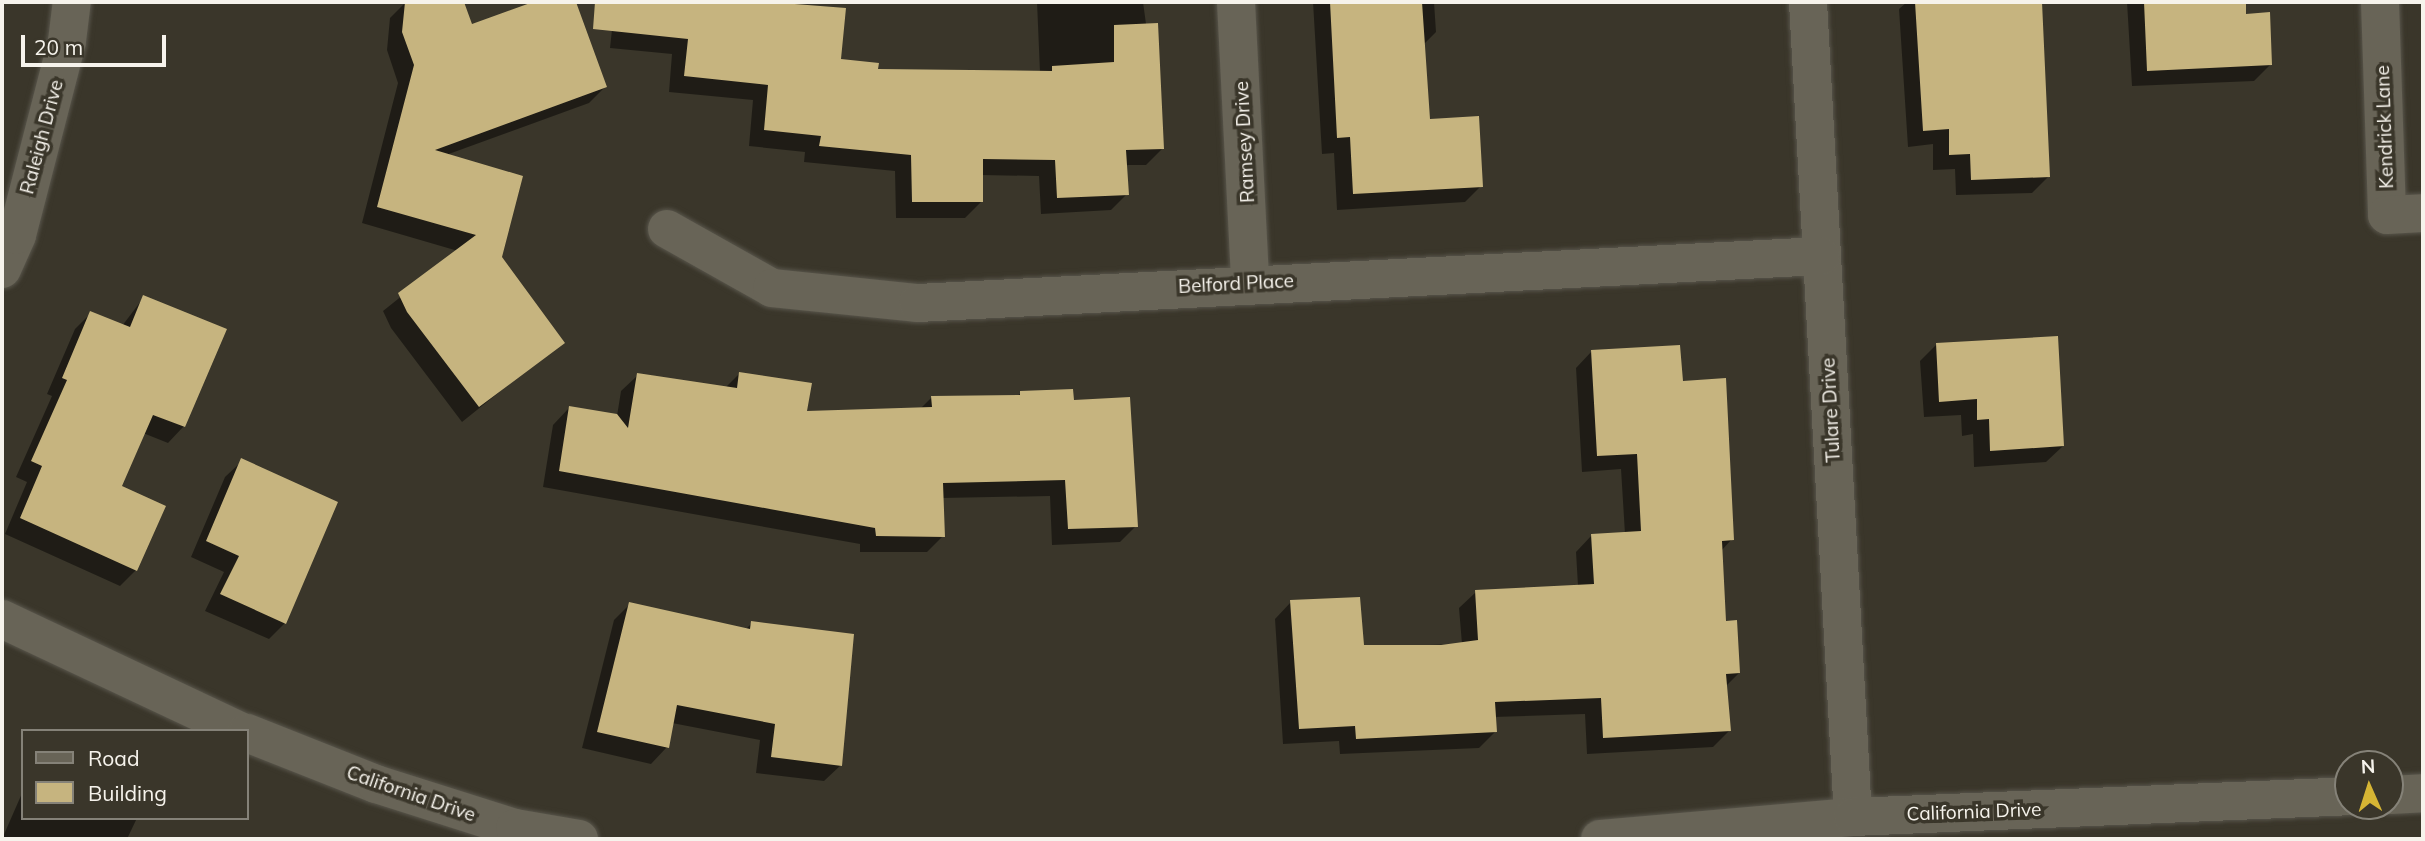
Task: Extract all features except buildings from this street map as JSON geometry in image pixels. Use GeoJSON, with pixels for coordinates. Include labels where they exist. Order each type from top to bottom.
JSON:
{"type":"FeatureCollection","features":[{"type":"Feature","properties":{"kind":"street","name":"Raleigh Drive"},"geometry":{"type":"LineString","coordinates":[[2,269],[24,209],[67,41],[72,2]]}},
{"type":"Feature","properties":{"kind":"street","name":"Ramsey Drive"},"geometry":{"type":"LineString","coordinates":[[1236,2],[1251,282]]}},
{"type":"Feature","properties":{"kind":"street","name":"Tulare Drive"},"geometry":{"type":"LineString","coordinates":[[1808,2],[1853,817]]}},
{"type":"Feature","properties":{"kind":"street","name":"Kendrick Lane"},"geometry":{"type":"LineString","coordinates":[[2380,2],[2387,215],[2423,213]]}},
{"type":"Feature","properties":{"kind":"street","name":"Belford Place"},"geometry":{"type":"LineString","coordinates":[[667,229],[772,288],[918,303],[1251,282],[1821,256]]}},
{"type":"Feature","properties":{"kind":"street"},"geometry":{"type":"LineString","coordinates":[[2,619],[236,729]]}},
{"type":"Feature","properties":{"kind":"street","name":"California Drive"},"geometry":{"type":"LineString","coordinates":[[248,733],[376,784],[515,828],[579,839]]}},
{"type":"Feature","properties":{"kind":"street"},"geometry":{"type":"LineString","coordinates":[[2404,794],[2423,793]]}},
{"type":"Feature","properties":{"kind":"street","name":"California Drive"},"geometry":{"type":"LineString","coordinates":[[1600,839],[1853,817],[2334,797]]}}]}
